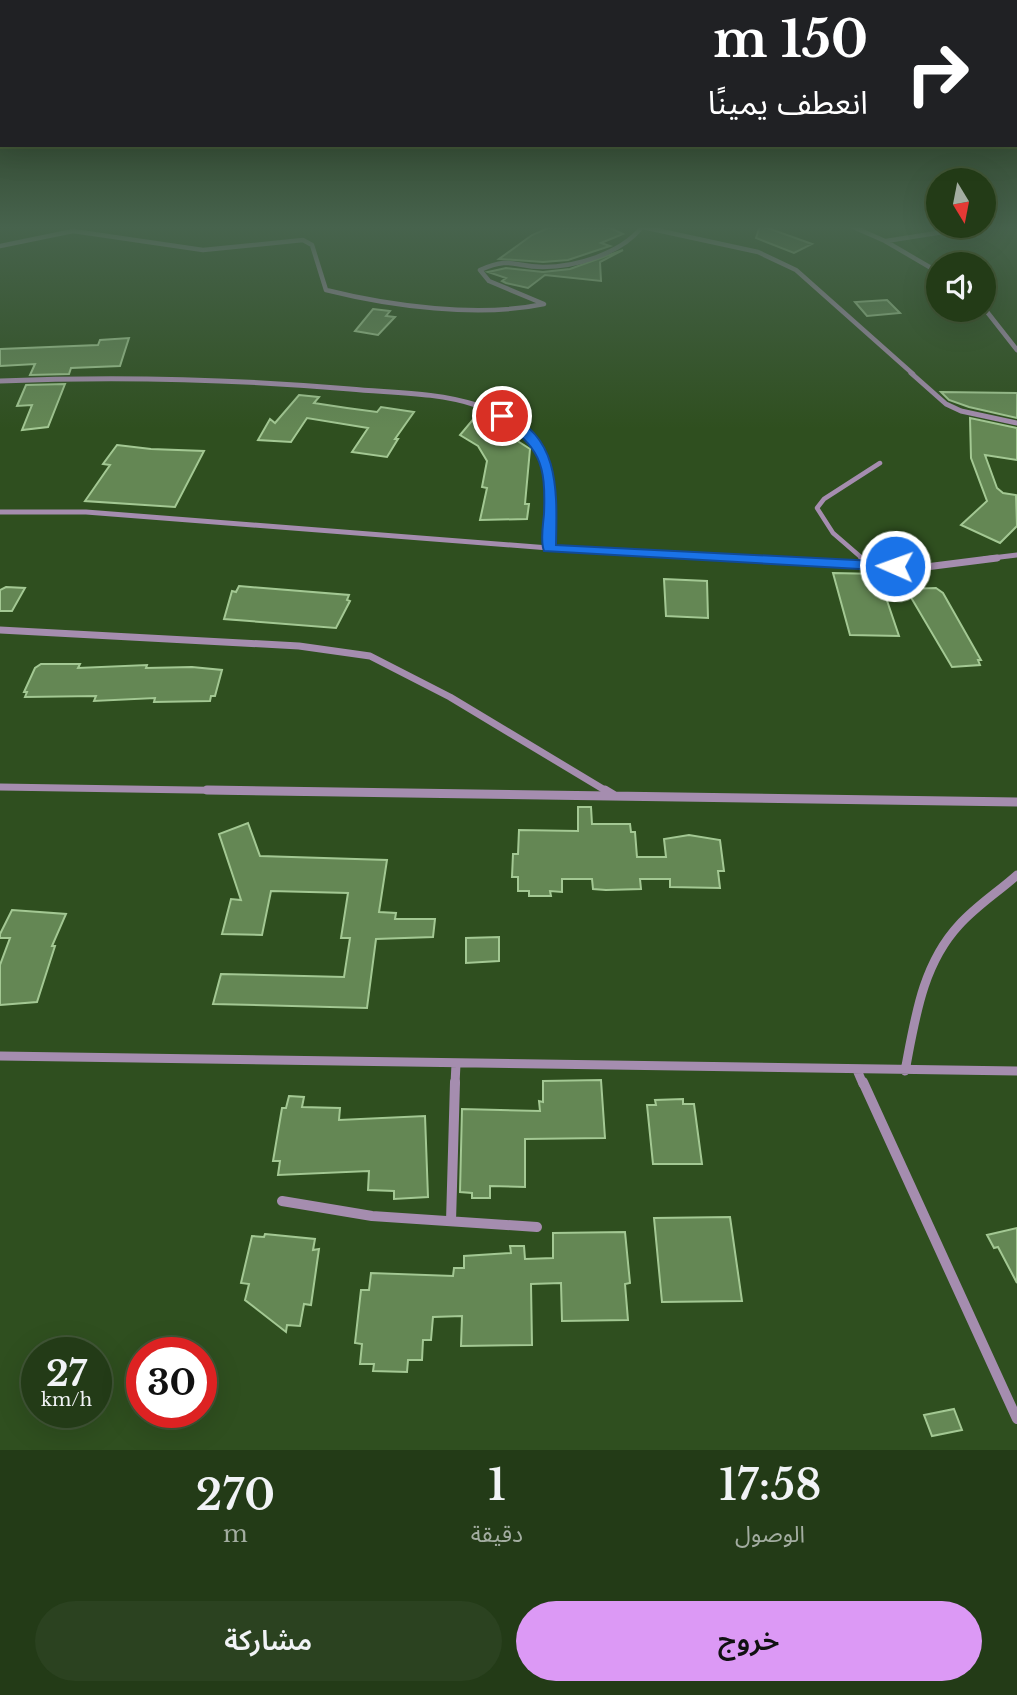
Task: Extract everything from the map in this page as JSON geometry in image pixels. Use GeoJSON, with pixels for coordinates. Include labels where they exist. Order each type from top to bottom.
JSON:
{"type":"FeatureCollection","features":[{"type":"Feature","properties":{"kind":"street"},"geometry":{"type":"LineString","coordinates":[[338,294],[457,306],[517,307],[544,303],[521,294]]}},
{"type":"Feature","properties":{"kind":"street"},"geometry":{"type":"LineString","coordinates":[[823,294],[946,404],[973,414],[1017,423]]}},
{"type":"Feature","properties":{"kind":"street"},"geometry":{"type":"LineString","coordinates":[[994,322],[1017,350]]}},
{"type":"Feature","properties":{"kind":"street"},"geometry":{"type":"LineString","coordinates":[[0,381],[110,376],[230,378],[384,393],[480,407],[519,425],[531,436],[545,457],[551,505],[549,548]]}},
{"type":"Feature","properties":{"kind":"street"},"geometry":{"type":"LineString","coordinates":[[0,512],[86,512],[549,548],[918,568],[1017,555]]}},
{"type":"Feature","properties":{"kind":"street"},"geometry":{"type":"LineString","coordinates":[[0,630],[299,646],[370,656],[450,697],[616,796]]}},
{"type":"Feature","properties":{"kind":"street"},"geometry":{"type":"LineString","coordinates":[[0,787],[1017,802]]}},
{"type":"Feature","properties":{"kind":"street"},"geometry":{"type":"LineString","coordinates":[[905,1071],[918,1002],[942,947],[960,925],[1017,876]]}},
{"type":"Feature","properties":{"kind":"street"},"geometry":{"type":"LineString","coordinates":[[0,1056],[1017,1071]]}},
{"type":"Feature","properties":{"kind":"street"},"geometry":{"type":"LineString","coordinates":[[451,1221],[456,1064]]}},
{"type":"Feature","properties":{"kind":"street"},"geometry":{"type":"LineString","coordinates":[[858,1070],[1017,1419]]}},
{"type":"Feature","properties":{"kind":"street"},"geometry":{"type":"LineString","coordinates":[[282,1201],[372,1216],[537,1227]]}},
{"type":"Feature","properties":{"kind":"lane"},"geometry":{"type":"LineString","coordinates":[[872,566],[836,538],[823,523],[817,508],[824,499],[880,463]]}},
{"type":"Feature","properties":{"kind":"building"},"geometry":{"type":"Polygon","coordinates":[[[887,300],[900,313],[867,316],[855,302],[887,300]]]}},
{"type":"Feature","properties":{"kind":"building"},"geometry":{"type":"Polygon","coordinates":[[[373,309],[390,311],[386,316],[395,317],[378,335],[355,331],[373,309]]]}},
{"type":"Feature","properties":{"kind":"building"},"geometry":{"type":"Polygon","coordinates":[[[129,338],[120,366],[71,368],[69,374],[30,375],[35,364],[0,366],[0,349],[98,345],[100,340],[129,338]]]}},
{"type":"Feature","properties":{"kind":"building"},"geometry":{"type":"Polygon","coordinates":[[[65,384],[48,427],[22,430],[32,405],[17,406],[26,385],[65,384]]]}},
{"type":"Feature","properties":{"kind":"building"},"geometry":{"type":"Polygon","coordinates":[[[941,392],[1017,393],[1017,418],[969,407],[949,400],[941,392]]]}},
{"type":"Feature","properties":{"kind":"building"},"geometry":{"type":"Polygon","coordinates":[[[299,395],[319,397],[314,403],[347,408],[377,412],[381,407],[414,412],[395,439],[398,439],[387,457],[352,452],[368,428],[307,418],[291,442],[258,440],[270,419],[275,423],[299,395]]]}},
{"type":"Feature","properties":{"kind":"building"},"geometry":{"type":"Polygon","coordinates":[[[475,417],[495,421],[509,431],[505,433],[530,449],[525,504],[529,504],[527,519],[480,520],[487,488],[482,487],[487,461],[478,446],[460,435],[475,417]]]}},
{"type":"Feature","properties":{"kind":"building"},"geometry":{"type":"Polygon","coordinates":[[[970,418],[1017,428],[1017,460],[985,455],[997,488],[1003,493],[1016,495],[1017,526],[1000,543],[961,525],[987,501],[971,458],[970,418]]]}},
{"type":"Feature","properties":{"kind":"building"},"geometry":{"type":"Polygon","coordinates":[[[117,445],[204,451],[175,507],[85,501],[110,465],[103,464],[117,445]]]}},
{"type":"Feature","properties":{"kind":"building"},"geometry":{"type":"Polygon","coordinates":[[[833,573],[878,574],[899,636],[850,635],[833,573]]]}},
{"type":"Feature","properties":{"kind":"building"},"geometry":{"type":"Polygon","coordinates":[[[664,579],[707,581],[708,618],[666,616],[664,579]]]}},
{"type":"Feature","properties":{"kind":"building"},"geometry":{"type":"Polygon","coordinates":[[[239,586],[349,595],[347,600],[350,601],[336,628],[224,619],[232,591],[236,592],[239,586]]]}},
{"type":"Feature","properties":{"kind":"building"},"geometry":{"type":"Polygon","coordinates":[[[6,587],[25,588],[12,611],[0,611],[0,590],[6,587]]]}},
{"type":"Feature","properties":{"kind":"building"},"geometry":{"type":"Polygon","coordinates":[[[936,588],[943,593],[981,660],[978,660],[980,665],[952,667],[906,589],[936,588]]]}},
{"type":"Feature","properties":{"kind":"building"},"geometry":{"type":"Polygon","coordinates":[[[41,664],[80,664],[78,668],[147,665],[146,668],[192,667],[222,670],[215,696],[211,696],[210,701],[154,702],[155,698],[94,701],[96,696],[25,697],[27,692],[24,692],[35,668],[41,664]]]}},
{"type":"Feature","properties":{"kind":"building"},"geometry":{"type":"Polygon","coordinates":[[[578,807],[591,807],[592,824],[630,824],[631,832],[635,832],[637,857],[666,857],[664,839],[689,835],[720,840],[724,871],[718,871],[720,888],[670,887],[670,879],[640,879],[641,889],[606,890],[593,889],[592,879],[562,879],[562,892],[550,891],[551,896],[529,896],[529,891],[518,891],[518,877],[512,877],[513,854],[518,854],[519,830],[578,831],[578,807]]]}},
{"type":"Feature","properties":{"kind":"building"},"geometry":{"type":"Polygon","coordinates":[[[248,823],[260,856],[387,860],[379,912],[396,913],[395,919],[435,919],[433,937],[376,939],[367,1008],[213,1004],[221,974],[344,977],[350,938],[341,938],[348,893],[271,891],[262,935],[222,934],[231,899],[241,900],[219,834],[248,823]]]}},
{"type":"Feature","properties":{"kind":"building"},"geometry":{"type":"Polygon","coordinates":[[[12,910],[66,914],[52,946],[55,946],[37,1002],[0,1005],[0,965],[10,938],[0,938],[0,934],[12,910]]]}},
{"type":"Feature","properties":{"kind":"building"},"geometry":{"type":"Polygon","coordinates":[[[499,937],[499,961],[466,963],[466,938],[499,937]]]}},
{"type":"Feature","properties":{"kind":"building"},"geometry":{"type":"Polygon","coordinates":[[[601,1080],[605,1138],[525,1139],[525,1187],[490,1186],[490,1198],[472,1198],[472,1193],[460,1192],[462,1109],[540,1111],[543,1081],[601,1080]]]}},
{"type":"Feature","properties":{"kind":"building"},"geometry":{"type":"Polygon","coordinates":[[[289,1096],[304,1097],[302,1107],[340,1108],[339,1120],[425,1116],[428,1197],[394,1199],[394,1191],[368,1190],[369,1171],[278,1175],[280,1161],[273,1161],[282,1108],[286,1108],[289,1096]]]}},
{"type":"Feature","properties":{"kind":"building"},"geometry":{"type":"Polygon","coordinates":[[[683,1099],[683,1104],[694,1104],[702,1164],[653,1164],[647,1105],[656,1105],[655,1100],[683,1099]]]}},
{"type":"Feature","properties":{"kind":"building"},"geometry":{"type":"Polygon","coordinates":[[[730,1217],[742,1301],[662,1302],[654,1218],[730,1217]]]}},
{"type":"Feature","properties":{"kind":"building"},"geometry":{"type":"Polygon","coordinates":[[[1017,1228],[1017,1283],[998,1247],[994,1248],[987,1235],[1017,1228]]]}},
{"type":"Feature","properties":{"kind":"building"},"geometry":{"type":"Polygon","coordinates":[[[625,1232],[630,1283],[625,1284],[628,1320],[562,1321],[561,1283],[531,1284],[532,1345],[461,1346],[462,1316],[433,1317],[431,1340],[423,1340],[422,1360],[408,1360],[407,1372],[373,1371],[374,1364],[360,1364],[362,1344],[355,1343],[361,1290],[369,1290],[371,1273],[453,1276],[454,1268],[464,1268],[464,1256],[511,1253],[510,1246],[524,1246],[525,1259],[553,1258],[553,1233],[625,1232]]]}},
{"type":"Feature","properties":{"kind":"building"},"geometry":{"type":"Polygon","coordinates":[[[265,1234],[315,1239],[313,1250],[319,1249],[311,1305],[304,1304],[300,1326],[287,1325],[286,1332],[245,1300],[249,1284],[241,1283],[252,1236],[264,1237],[265,1234]]]}},
{"type":"Feature","properties":{"kind":"building"},"geometry":{"type":"Polygon","coordinates":[[[954,1409],[962,1430],[932,1436],[924,1415],[954,1409]]]}},
{"type":"Feature","properties":{"kind":"route"},"geometry":{"type":"LineString","coordinates":[[502,416],[519,425],[531,436],[545,457],[551,505],[549,548],[895,566]]}}]}
